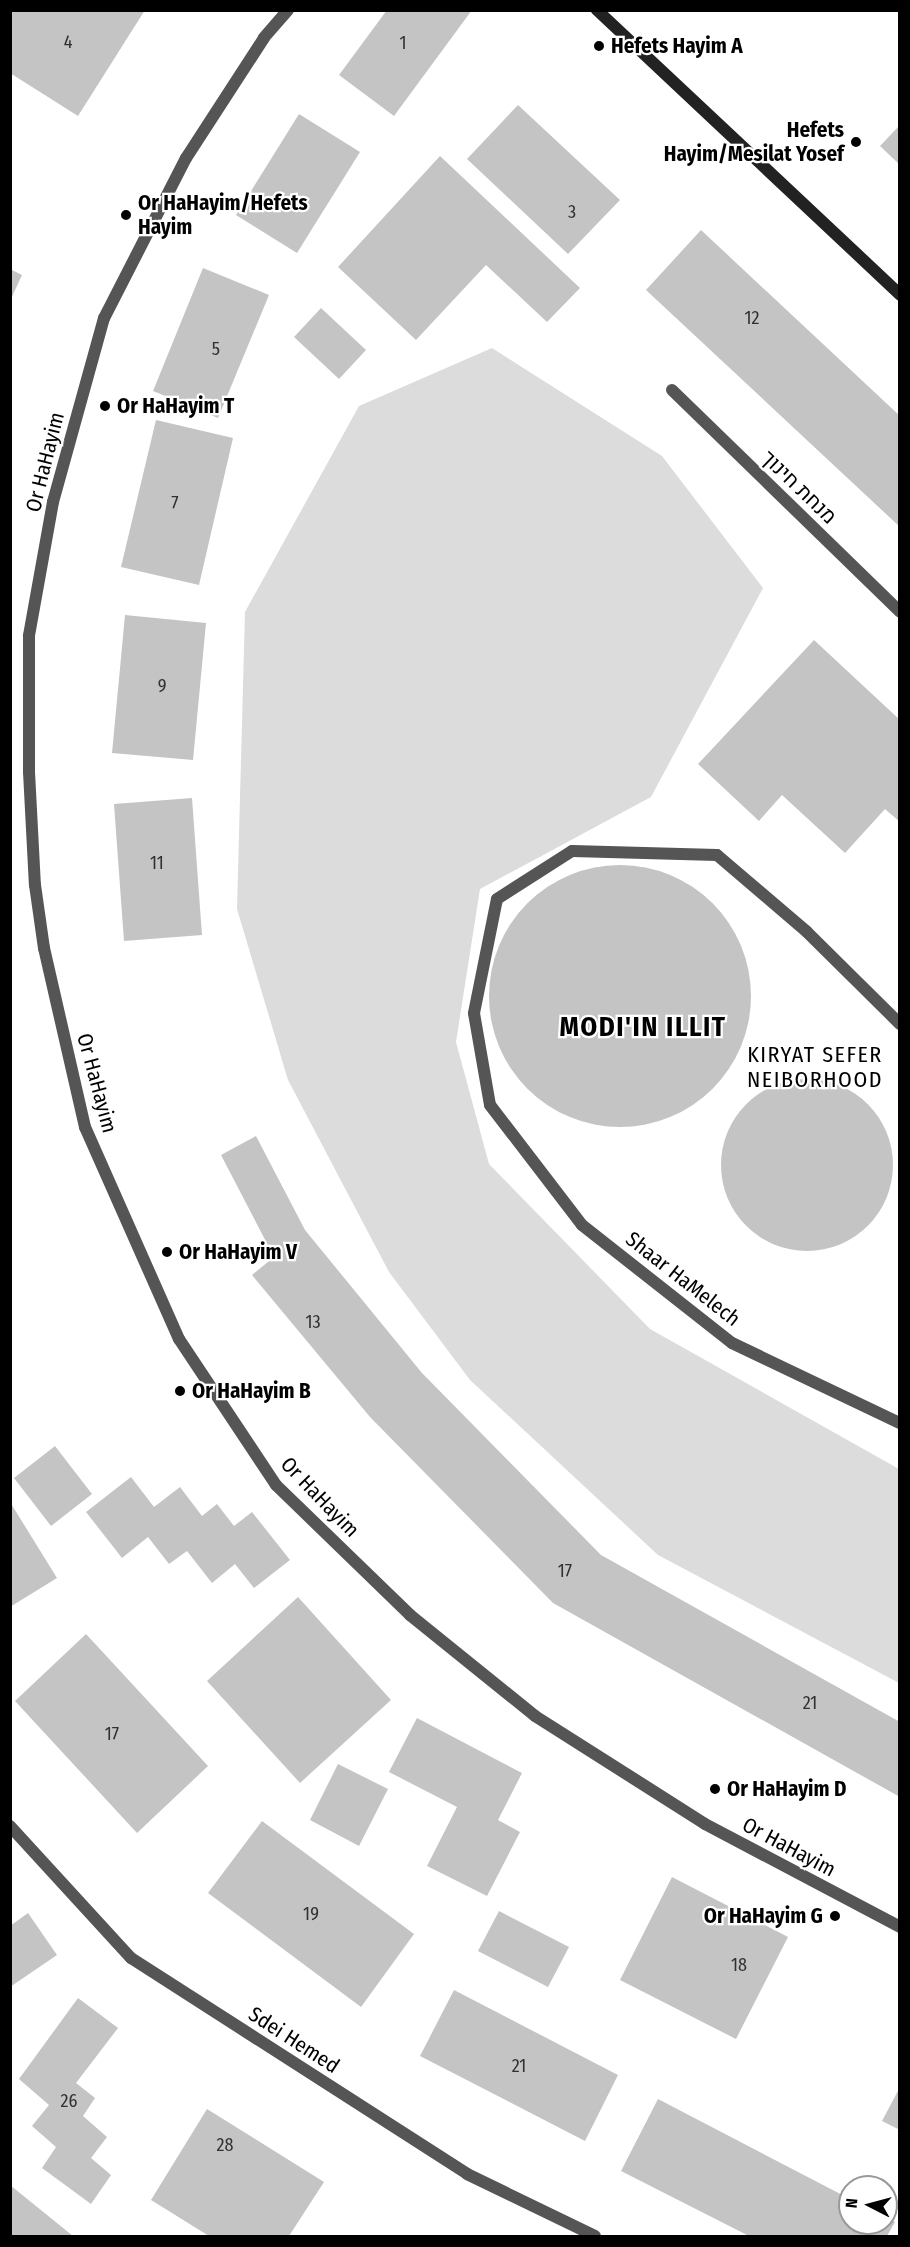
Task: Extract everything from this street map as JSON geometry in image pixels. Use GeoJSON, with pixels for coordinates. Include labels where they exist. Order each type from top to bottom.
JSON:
{"type":"FeatureCollection","features":[{"type":"Feature","properties":{"kind":"street","name":"Or HaHayim"},"geometry":{"type":"LineString","coordinates":[[288,10],[264,38],[186,158],[104,318],[51,514],[29,636],[35,885],[44,948],[85,1127],[179,1339],[276,1485],[410,1615],[535,1716],[705,1824],[900,1927]]}},
{"type":"Feature","properties":{"kind":"street"},"geometry":{"type":"LineString","coordinates":[[597,10],[900,295]]}},
{"type":"Feature","properties":{"kind":"street","name":"מנחת חינוך"},"geometry":{"type":"LineString","coordinates":[[672,390],[900,612]]}},
{"type":"Feature","properties":{"kind":"street","name":"Shaar HaMelech"},"geometry":{"type":"LineString","coordinates":[[900,1024],[807,932],[717,855],[572,851],[497,899],[474,1013],[490,1105],[582,1225],[722,1336],[900,1424]]}},
{"type":"Feature","properties":{"kind":"street","name":"Sdei Hemed"},"geometry":{"type":"LineString","coordinates":[[10,1826],[131,1958],[467,2174],[595,2236]]}},
{"type":"Feature","properties":{"kind":"shaded area"},"geometry":{"type":"Polygon","coordinates":[[[492,348],[662,456],[763,588],[651,797],[480,889],[456,1042],[489,1164],[650,1329],[899,1469],[899,1683],[658,1555],[470,1380],[389,1272],[288,1080],[237,909],[245,612],[359,406],[492,348]]]}},
{"type":"Feature","properties":{"kind":"building"},"geometry":{"type":"Polygon","coordinates":[[[10,10],[145,10],[78,116],[10,73],[10,10]]]}},
{"type":"Feature","properties":{"kind":"building"},"geometry":{"type":"Polygon","coordinates":[[[387,10],[472,10],[394,116],[339,75],[387,10]]]}},
{"type":"Feature","properties":{"kind":"building"},"geometry":{"type":"Polygon","coordinates":[[[518,105],[620,200],[568,254],[467,159],[518,105]]]}},
{"type":"Feature","properties":{"kind":"building"},"geometry":{"type":"Polygon","coordinates":[[[299,114],[360,152],[297,253],[236,215],[299,114]]]}},
{"type":"Feature","properties":{"kind":"building"},"geometry":{"type":"Polygon","coordinates":[[[900,125],[900,165],[880,146],[900,125]]]}},
{"type":"Feature","properties":{"kind":"building"},"geometry":{"type":"Polygon","coordinates":[[[440,156],[580,288],[547,322],[486,265],[416,340],[338,267],[440,156]]]}},
{"type":"Feature","properties":{"kind":"building"},"geometry":{"type":"Polygon","coordinates":[[[701,230],[900,416],[900,527],[646,290],[701,230]]]}},
{"type":"Feature","properties":{"kind":"building"},"geometry":{"type":"Polygon","coordinates":[[[203,268],[269,295],[218,418],[153,391],[203,268]]]}},
{"type":"Feature","properties":{"kind":"building"},"geometry":{"type":"Polygon","coordinates":[[[10,269],[22,275],[10,301],[10,269]]]}},
{"type":"Feature","properties":{"kind":"building"},"geometry":{"type":"Polygon","coordinates":[[[321,308],[366,350],[339,379],[294,337],[321,308]]]}},
{"type":"Feature","properties":{"kind":"building"},"geometry":{"type":"Polygon","coordinates":[[[156,420],[233,438],[199,585],[121,567],[156,420]]]}},
{"type":"Feature","properties":{"kind":"building"},"geometry":{"type":"Polygon","coordinates":[[[125,615],[206,623],[193,760],[112,753],[125,615]]]}},
{"type":"Feature","properties":{"kind":"building"},"geometry":{"type":"Polygon","coordinates":[[[814,640],[900,720],[900,822],[885,809],[845,853],[782,795],[759,821],[698,764],[814,640]]]}},
{"type":"Feature","properties":{"kind":"building"},"geometry":{"type":"Polygon","coordinates":[[[192,798],[202,935],[124,941],[114,804],[192,798]]]}},
{"type":"Feature","properties":{"kind":"building"},"geometry":{"type":"Polygon","coordinates":[[[620,865],[646,867],[670,875],[693,887],[713,903],[729,923],[741,946],[749,970],[751,996],[749,1022],[741,1046],[729,1069],[713,1089],[693,1105],[670,1117],[646,1125],[620,1127],[594,1125],[570,1117],[547,1105],[527,1089],[511,1069],[499,1046],[491,1022],[489,996],[491,970],[499,946],[511,923],[527,903],[547,887],[570,875],[594,867],[620,865]]]}},
{"type":"Feature","properties":{"kind":"building"},"geometry":{"type":"Polygon","coordinates":[[[807,1079],[824,1080],[840,1085],[855,1093],[868,1104],[879,1117],[887,1132],[892,1148],[892,1182],[887,1198],[879,1213],[868,1226],[855,1237],[840,1245],[824,1250],[807,1251],[790,1250],[774,1245],[759,1237],[746,1226],[735,1213],[727,1198],[722,1182],[721,1165],[722,1148],[727,1132],[735,1117],[746,1104],[759,1093],[774,1085],[790,1080],[807,1079]]]}},
{"type":"Feature","properties":{"kind":"building"},"geometry":{"type":"Polygon","coordinates":[[[256,1136],[305,1230],[422,1373],[601,1555],[900,1722],[900,1797],[553,1603],[370,1417],[252,1275],[274,1257],[221,1155],[256,1136]]]}},
{"type":"Feature","properties":{"kind":"building"},"geometry":{"type":"Polygon","coordinates":[[[55,1446],[92,1494],[51,1526],[14,1478],[55,1446]]]}},
{"type":"Feature","properties":{"kind":"building"},"geometry":{"type":"Polygon","coordinates":[[[131,1477],[154,1507],[180,1487],[202,1516],[217,1504],[234,1526],[252,1512],[290,1560],[254,1588],[235,1564],[212,1583],[187,1551],[169,1564],[148,1537],[122,1558],[86,1512],[131,1477]]]}},
{"type":"Feature","properties":{"kind":"building"},"geometry":{"type":"Polygon","coordinates":[[[10,1502],[57,1578],[10,1607],[10,1502]]]}},
{"type":"Feature","properties":{"kind":"building"},"geometry":{"type":"Polygon","coordinates":[[[298,1597],[391,1700],[300,1783],[207,1681],[298,1597]]]}},
{"type":"Feature","properties":{"kind":"building"},"geometry":{"type":"Polygon","coordinates":[[[86,1634],[208,1766],[137,1833],[15,1701],[86,1634]]]}},
{"type":"Feature","properties":{"kind":"building"},"geometry":{"type":"Polygon","coordinates":[[[417,1718],[522,1773],[498,1820],[520,1832],[487,1896],[427,1866],[457,1807],[389,1772],[417,1718]]]}},
{"type":"Feature","properties":{"kind":"building"},"geometry":{"type":"Polygon","coordinates":[[[338,1764],[388,1789],[359,1846],[310,1820],[338,1764]]]}},
{"type":"Feature","properties":{"kind":"building"},"geometry":{"type":"Polygon","coordinates":[[[262,1821],[414,1934],[361,2007],[208,1893],[262,1821]]]}},
{"type":"Feature","properties":{"kind":"building"},"geometry":{"type":"Polygon","coordinates":[[[672,1877],[788,1937],[736,2039],[620,1980],[672,1877]]]}},
{"type":"Feature","properties":{"kind":"building"},"geometry":{"type":"Polygon","coordinates":[[[499,1911],[569,1947],[548,1987],[478,1951],[499,1911]]]}},
{"type":"Feature","properties":{"kind":"building"},"geometry":{"type":"Polygon","coordinates":[[[28,1913],[57,1955],[10,1987],[10,1926],[28,1913]]]}},
{"type":"Feature","properties":{"kind":"building"},"geometry":{"type":"Polygon","coordinates":[[[454,1990],[618,2075],[585,2141],[420,2056],[454,1990]]]}},
{"type":"Feature","properties":{"kind":"building"},"geometry":{"type":"Polygon","coordinates":[[[78,1998],[118,2028],[76,2083],[95,2098],[83,2116],[107,2137],[91,2158],[111,2175],[91,2204],[42,2168],[56,2147],[32,2126],[49,2105],[19,2079],[78,1998]]]}},
{"type":"Feature","properties":{"kind":"building"},"geometry":{"type":"Polygon","coordinates":[[[900,2087],[900,2130],[882,2121],[900,2087]]]}},
{"type":"Feature","properties":{"kind":"building"},"geometry":{"type":"Polygon","coordinates":[[[658,2099],[838,2193],[838,2235],[888,2235],[749,2236],[621,2171],[658,2099]]]}},
{"type":"Feature","properties":{"kind":"building"},"geometry":{"type":"Polygon","coordinates":[[[207,2109],[324,2182],[289,2236],[209,2236],[151,2200],[207,2109]]]}},
{"type":"Feature","properties":{"kind":"building"},"geometry":{"type":"Polygon","coordinates":[[[10,2185],[73,2236],[10,2236],[10,2185]]]}},
{"type":"Feature","properties":{"kind":"place","name":"Hefets Hayim A"},"geometry":{"type":"Point","coordinates":[599,46]}},
{"type":"Feature","properties":{"kind":"place","name":"Hefets Hayim/Mesilat Yosef"},"geometry":{"type":"Point","coordinates":[856,142]}},
{"type":"Feature","properties":{"kind":"place","name":"Or HaHayim/Hefets Hayim"},"geometry":{"type":"Point","coordinates":[126,215]}},
{"type":"Feature","properties":{"kind":"place","name":"Or HaHayim T"},"geometry":{"type":"Point","coordinates":[105,406]}},
{"type":"Feature","properties":{"kind":"place","name":"Or HaHayim V"},"geometry":{"type":"Point","coordinates":[167,1252]}},
{"type":"Feature","properties":{"kind":"place","name":"Or HaHayim B"},"geometry":{"type":"Point","coordinates":[180,1391]}},
{"type":"Feature","properties":{"kind":"place","name":"Or HaHayim D"},"geometry":{"type":"Point","coordinates":[715,1789]}},
{"type":"Feature","properties":{"kind":"place","name":"Or HaHayim G"},"geometry":{"type":"Point","coordinates":[835,1916]}},
{"type":"Feature","properties":{"kind":"district","name":"MODI'IN ILLIT"},"geometry":{"type":"Point","coordinates":[643,1028]}},
{"type":"Feature","properties":{"kind":"district","name":"KIRYAT SEFER NEIBORHOOD"},"geometry":{"type":"Point","coordinates":[815,1066]}}]}
